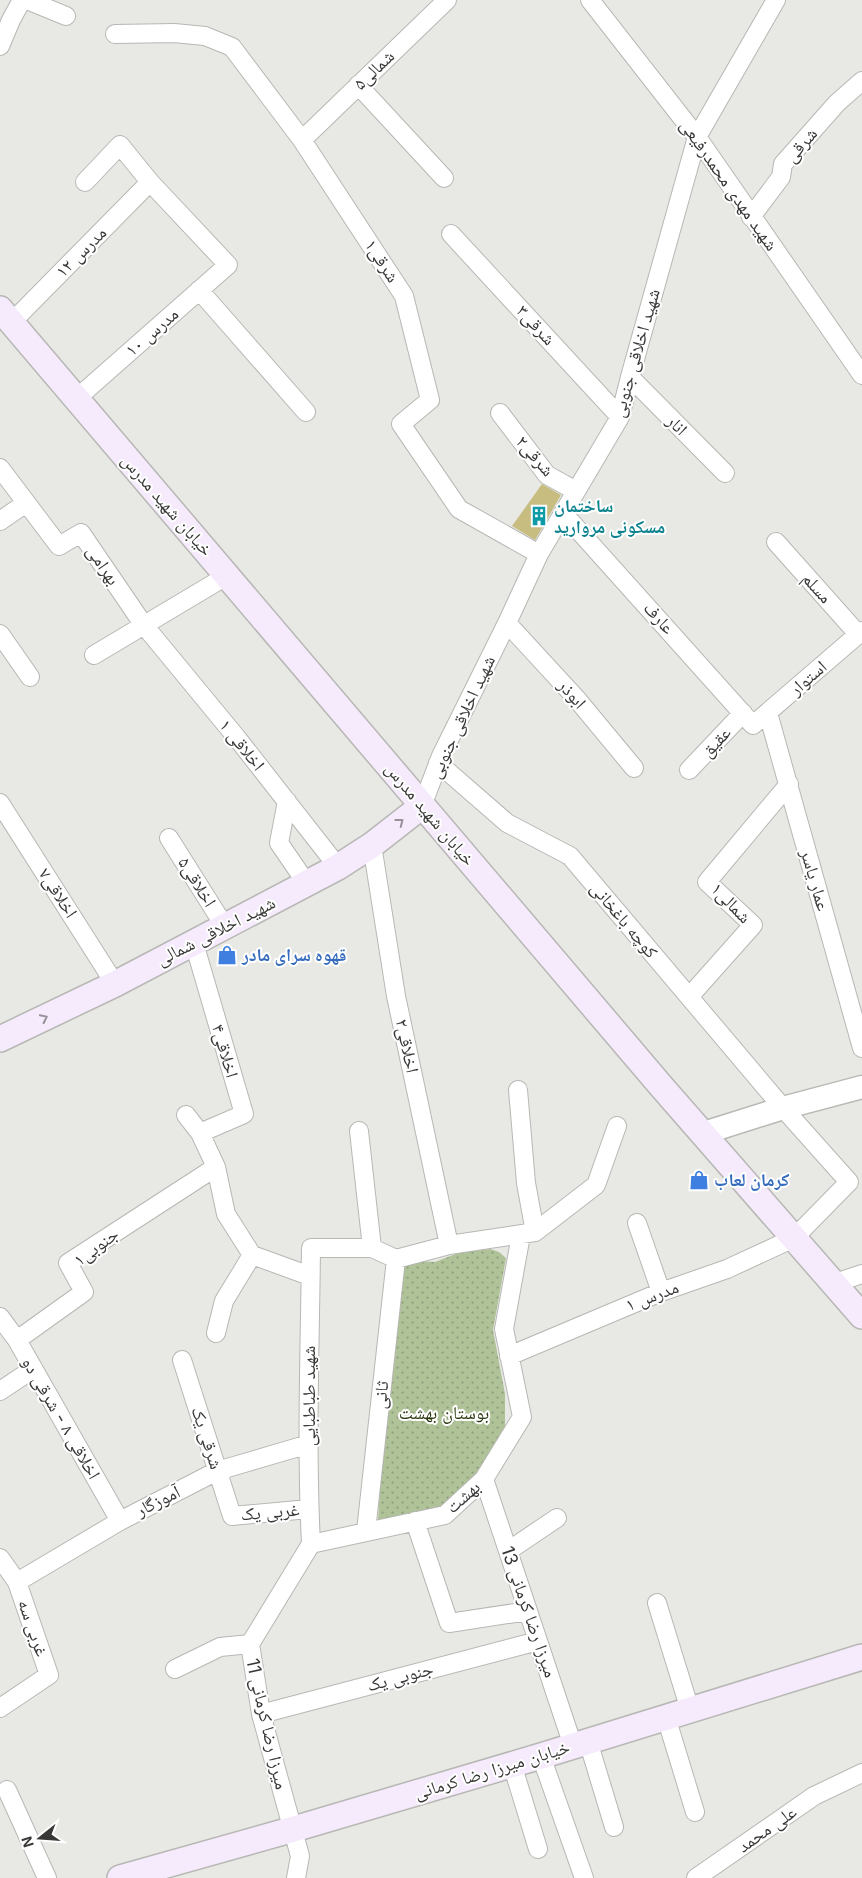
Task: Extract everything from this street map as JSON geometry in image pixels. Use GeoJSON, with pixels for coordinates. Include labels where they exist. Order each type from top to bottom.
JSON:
{"type":"FeatureCollection","features":[{"type":"Feature","properties":{"kind":"main road","name":"خیابان شهید مدرس"},"geometry":{"type":"LineString","coordinates":[[6,316],[228,575],[422,806],[862,1316]]}},
{"type":"Feature","properties":{"kind":"main road","name":"شهید اخلاقی شمالی"},"geometry":{"type":"LineString","coordinates":[[0,1039],[115,984],[338,867],[372,845],[422,806]]}},
{"type":"Feature","properties":{"kind":"main road","name":"خیابان میرزا رضا کرمانی"},"geometry":{"type":"LineString","coordinates":[[120,1878],[541,1756],[862,1657]]}},
{"type":"Feature","properties":{"kind":"street"},"geometry":{"type":"LineString","coordinates":[[0,46],[5,17],[22,0]]}},
{"type":"Feature","properties":{"kind":"street"},"geometry":{"type":"LineString","coordinates":[[27,0],[66,16]]}},
{"type":"Feature","properties":{"kind":"street","name":"شمالی۵"},"geometry":{"type":"LineString","coordinates":[[302,140],[446,0]]}},
{"type":"Feature","properties":{"kind":"street","name":"شهید مهدی محمدرفیعی"},"geometry":{"type":"LineString","coordinates":[[590,0],[697,137],[860,368]]}},
{"type":"Feature","properties":{"kind":"street","name":"شهید اخلاقی جنوبی"},"geometry":{"type":"LineString","coordinates":[[422,806],[438,763],[508,623],[539,554],[620,417],[697,137],[776,0]]}},
{"type":"Feature","properties":{"kind":"street","name":"شرقی۱"},"geometry":{"type":"LineString","coordinates":[[116,34],[174,33],[205,36],[232,47],[302,140],[404,296],[430,400],[401,424],[459,509],[539,554]]}},
{"type":"Feature","properties":{"kind":"street","name":"شرقی"},"geometry":{"type":"LineString","coordinates":[[752,217],[781,177],[783,164],[837,103],[862,81]]}},
{"type":"Feature","properties":{"kind":"street"},"geometry":{"type":"LineString","coordinates":[[358,85],[444,178]]}},
{"type":"Feature","properties":{"kind":"street"},"geometry":{"type":"LineString","coordinates":[[85,182],[120,145],[150,182]]}},
{"type":"Feature","properties":{"kind":"street","name":"مدرس ۱۰"},"geometry":{"type":"LineString","coordinates":[[76,399],[228,265],[150,182]]}},
{"type":"Feature","properties":{"kind":"street","name":"مدرس ۱۲"},"geometry":{"type":"LineString","coordinates":[[6,316],[150,182]]}},
{"type":"Feature","properties":{"kind":"street","name":"شرقی۳"},"geometry":{"type":"LineString","coordinates":[[451,234],[620,417]]}},
{"type":"Feature","properties":{"kind":"street"},"geometry":{"type":"LineString","coordinates":[[199,290],[306,412]]}},
{"type":"Feature","properties":{"kind":"street","name":"انار"},"geometry":{"type":"LineString","coordinates":[[630,377],[725,473]]}},
{"type":"Feature","properties":{"kind":"street","name":"شرقی۲"},"geometry":{"type":"LineString","coordinates":[[500,412],[547,476],[576,491]]}},
{"type":"Feature","properties":{"kind":"street","name":"بهرامی"},"geometry":{"type":"LineString","coordinates":[[0,468],[60,546],[81,533],[143,624]]}},
{"type":"Feature","properties":{"kind":"street"},"geometry":{"type":"LineString","coordinates":[[0,522],[26,503]]}},
{"type":"Feature","properties":{"kind":"street","name":"عارف"},"geometry":{"type":"LineString","coordinates":[[563,513],[748,719]]}},
{"type":"Feature","properties":{"kind":"street","name":"مسلم"},"geometry":{"type":"LineString","coordinates":[[776,542],[860,633]]}},
{"type":"Feature","properties":{"kind":"street"},"geometry":{"type":"LineString","coordinates":[[94,654],[228,575]]}},
{"type":"Feature","properties":{"kind":"street","name":"ابوذر"},"geometry":{"type":"LineString","coordinates":[[508,623],[576,698],[634,768]]}},
{"type":"Feature","properties":{"kind":"street","name":"اخلاقی ۱"},"geometry":{"type":"LineString","coordinates":[[143,624],[237,738],[338,867]]}},
{"type":"Feature","properties":{"kind":"street","name":"استوار"},"geometry":{"type":"LineString","coordinates":[[748,719],[768,713],[860,633]]}},
{"type":"Feature","properties":{"kind":"street"},"geometry":{"type":"LineString","coordinates":[[0,634],[30,677]]}},
{"type":"Feature","properties":{"kind":"street","name":"عمار یاسر"},"geometry":{"type":"LineString","coordinates":[[768,713],[862,1048]]}},
{"type":"Feature","properties":{"kind":"street","name":"عقیق"},"geometry":{"type":"LineString","coordinates":[[689,770],[748,719]]}},
{"type":"Feature","properties":{"kind":"street","name":"کوچه باغخانی"},"geometry":{"type":"LineString","coordinates":[[438,763],[507,823],[570,856],[783,1108],[849,1182],[794,1238]]}},
{"type":"Feature","properties":{"kind":"street","name":"شمالی۱"},"geometry":{"type":"LineString","coordinates":[[689,997],[753,925],[707,882],[789,784]]}},
{"type":"Feature","properties":{"kind":"street"},"geometry":{"type":"LineString","coordinates":[[286,801],[279,843],[307,884]]}},
{"type":"Feature","properties":{"kind":"street","name":"اخلاقی۷"},"geometry":{"type":"LineString","coordinates":[[0,803],[115,984]]}},
{"type":"Feature","properties":{"kind":"street","name":"اخلاقی۵"},"geometry":{"type":"LineString","coordinates":[[169,838],[225,927]]}},
{"type":"Feature","properties":{"kind":"street","name":"اخلاقی۲"},"geometry":{"type":"LineString","coordinates":[[372,845],[396,996],[449,1245]]}},
{"type":"Feature","properties":{"kind":"street","name":"اخلاقی۴"},"geometry":{"type":"LineString","coordinates":[[194,943],[244,1114],[200,1133]]}},
{"type":"Feature","properties":{"kind":"street"},"geometry":{"type":"LineString","coordinates":[[704,1133],[783,1108],[862,1087]]}},
{"type":"Feature","properties":{"kind":"street"},"geometry":{"type":"LineString","coordinates":[[518,1090],[526,1183],[528,1234]]}},
{"type":"Feature","properties":{"kind":"street"},"geometry":{"type":"LineString","coordinates":[[186,1115],[200,1133],[216,1167],[226,1214],[252,1255],[310,1276]]}},
{"type":"Feature","properties":{"kind":"street"},"geometry":{"type":"LineString","coordinates":[[359,1131],[372,1248],[396,1259],[449,1245],[528,1234],[596,1186],[617,1126]]}},
{"type":"Feature","properties":{"kind":"street","name":"جنوبی۱"},"geometry":{"type":"LineString","coordinates":[[17,1340],[84,1292],[68,1263],[216,1167]]}},
{"type":"Feature","properties":{"kind":"street"},"geometry":{"type":"LineString","coordinates":[[636,1223],[661,1292]]}},
{"type":"Feature","properties":{"kind":"street","name":"بهشت"},"geometry":{"type":"LineString","coordinates":[[311,1544],[366,1530],[445,1515],[484,1479],[522,1417],[504,1329],[528,1234]]}},
{"type":"Feature","properties":{"kind":"street","name":"مدرس ۱"},"geometry":{"type":"LineString","coordinates":[[510,1356],[661,1292],[727,1269],[794,1238]]}},
{"type":"Feature","properties":{"kind":"street","name":"شهید طباطبایی"},"geometry":{"type":"LineString","coordinates":[[311,1544],[309,1509],[311,1248],[372,1248]]}},
{"type":"Feature","properties":{"kind":"street"},"geometry":{"type":"LineString","coordinates":[[216,1333],[224,1301],[252,1255]]}},
{"type":"Feature","properties":{"kind":"street","name":"ثانی"},"geometry":{"type":"LineString","coordinates":[[366,1530],[396,1259]]}},
{"type":"Feature","properties":{"kind":"street"},"geometry":{"type":"LineString","coordinates":[[835,1283],[862,1274]]}},
{"type":"Feature","properties":{"kind":"street","name":"اخلاقی ۸ - شرقی دو"},"geometry":{"type":"LineString","coordinates":[[0,1317],[17,1340],[120,1521]]}},
{"type":"Feature","properties":{"kind":"street","name":"شرقی یک"},"geometry":{"type":"LineString","coordinates":[[182,1360],[232,1516]]}},
{"type":"Feature","properties":{"kind":"street"},"geometry":{"type":"LineString","coordinates":[[0,1391],[33,1369]]}},
{"type":"Feature","properties":{"kind":"street","name":"آموزگار"},"geometry":{"type":"LineString","coordinates":[[17,1582],[120,1521],[217,1471],[310,1444]]}},
{"type":"Feature","properties":{"kind":"street","name":"میرزا رضا کرمانی 13"},"geometry":{"type":"LineString","coordinates":[[484,1479],[538,1640],[614,1827]]}},
{"type":"Feature","properties":{"kind":"street","name":"غربی یک"},"geometry":{"type":"LineString","coordinates":[[232,1516],[309,1509]]}},
{"type":"Feature","properties":{"kind":"street"},"geometry":{"type":"LineString","coordinates":[[508,1551],[557,1518]]}},
{"type":"Feature","properties":{"kind":"street"},"geometry":{"type":"LineString","coordinates":[[415,1521],[449,1623],[528,1611]]}},
{"type":"Feature","properties":{"kind":"street","name":"میرزا رضا کرمانی 11"},"geometry":{"type":"LineString","coordinates":[[296,1878],[300,1856],[261,1714],[250,1644],[311,1544]]}},
{"type":"Feature","properties":{"kind":"street","name":"غربی سه"},"geometry":{"type":"LineString","coordinates":[[0,1558],[17,1582],[48,1675],[0,1708]]}},
{"type":"Feature","properties":{"kind":"street"},"geometry":{"type":"LineString","coordinates":[[657,1603],[690,1710]]}},
{"type":"Feature","properties":{"kind":"street","name":"جنوبی یک"},"geometry":{"type":"LineString","coordinates":[[261,1714],[538,1640]]}},
{"type":"Feature","properties":{"kind":"street"},"geometry":{"type":"LineString","coordinates":[[175,1669],[220,1647],[250,1644]]}},
{"type":"Feature","properties":{"kind":"street"},"geometry":{"type":"LineString","coordinates":[[666,1717],[694,1812]]}},
{"type":"Feature","properties":{"kind":"street"},"geometry":{"type":"LineString","coordinates":[[541,1756],[584,1878]]}},
{"type":"Feature","properties":{"kind":"street"},"geometry":{"type":"LineString","coordinates":[[512,1764],[538,1849]]}},
{"type":"Feature","properties":{"kind":"street","name":"علی محمد"},"geometry":{"type":"LineString","coordinates":[[696,1878],[814,1796],[862,1773]]}},
{"type":"Feature","properties":{"kind":"street"},"geometry":{"type":"LineString","coordinates":[[7,1790],[47,1878]]}},
{"type":"Feature","properties":{"kind":"green space","name":"بوستان بهشت"},"geometry":{"type":"Polygon","coordinates":[[[490,1249],[499,1252],[506,1258],[493,1330],[505,1394],[505,1426],[482,1469],[446,1506],[378,1522],[383,1433],[402,1260],[435,1262],[458,1253],[490,1249]]]}},
{"type":"Feature","properties":{"kind":"building"},"geometry":{"type":"Polygon","coordinates":[[[542,484],[561,495],[535,540],[512,526],[542,484]]]}},
{"type":"Feature","properties":{"kind":"place","name":"ساختمان مسکونی مروارید"},"geometry":{"type":"Point","coordinates":[539,516]}},
{"type":"Feature","properties":{"kind":"place","name":"قهوه سرای مادر"},"geometry":{"type":"Point","coordinates":[227,955]}},
{"type":"Feature","properties":{"kind":"place","name":"کرمان لعاب"},"geometry":{"type":"Point","coordinates":[699,1180]}}]}
